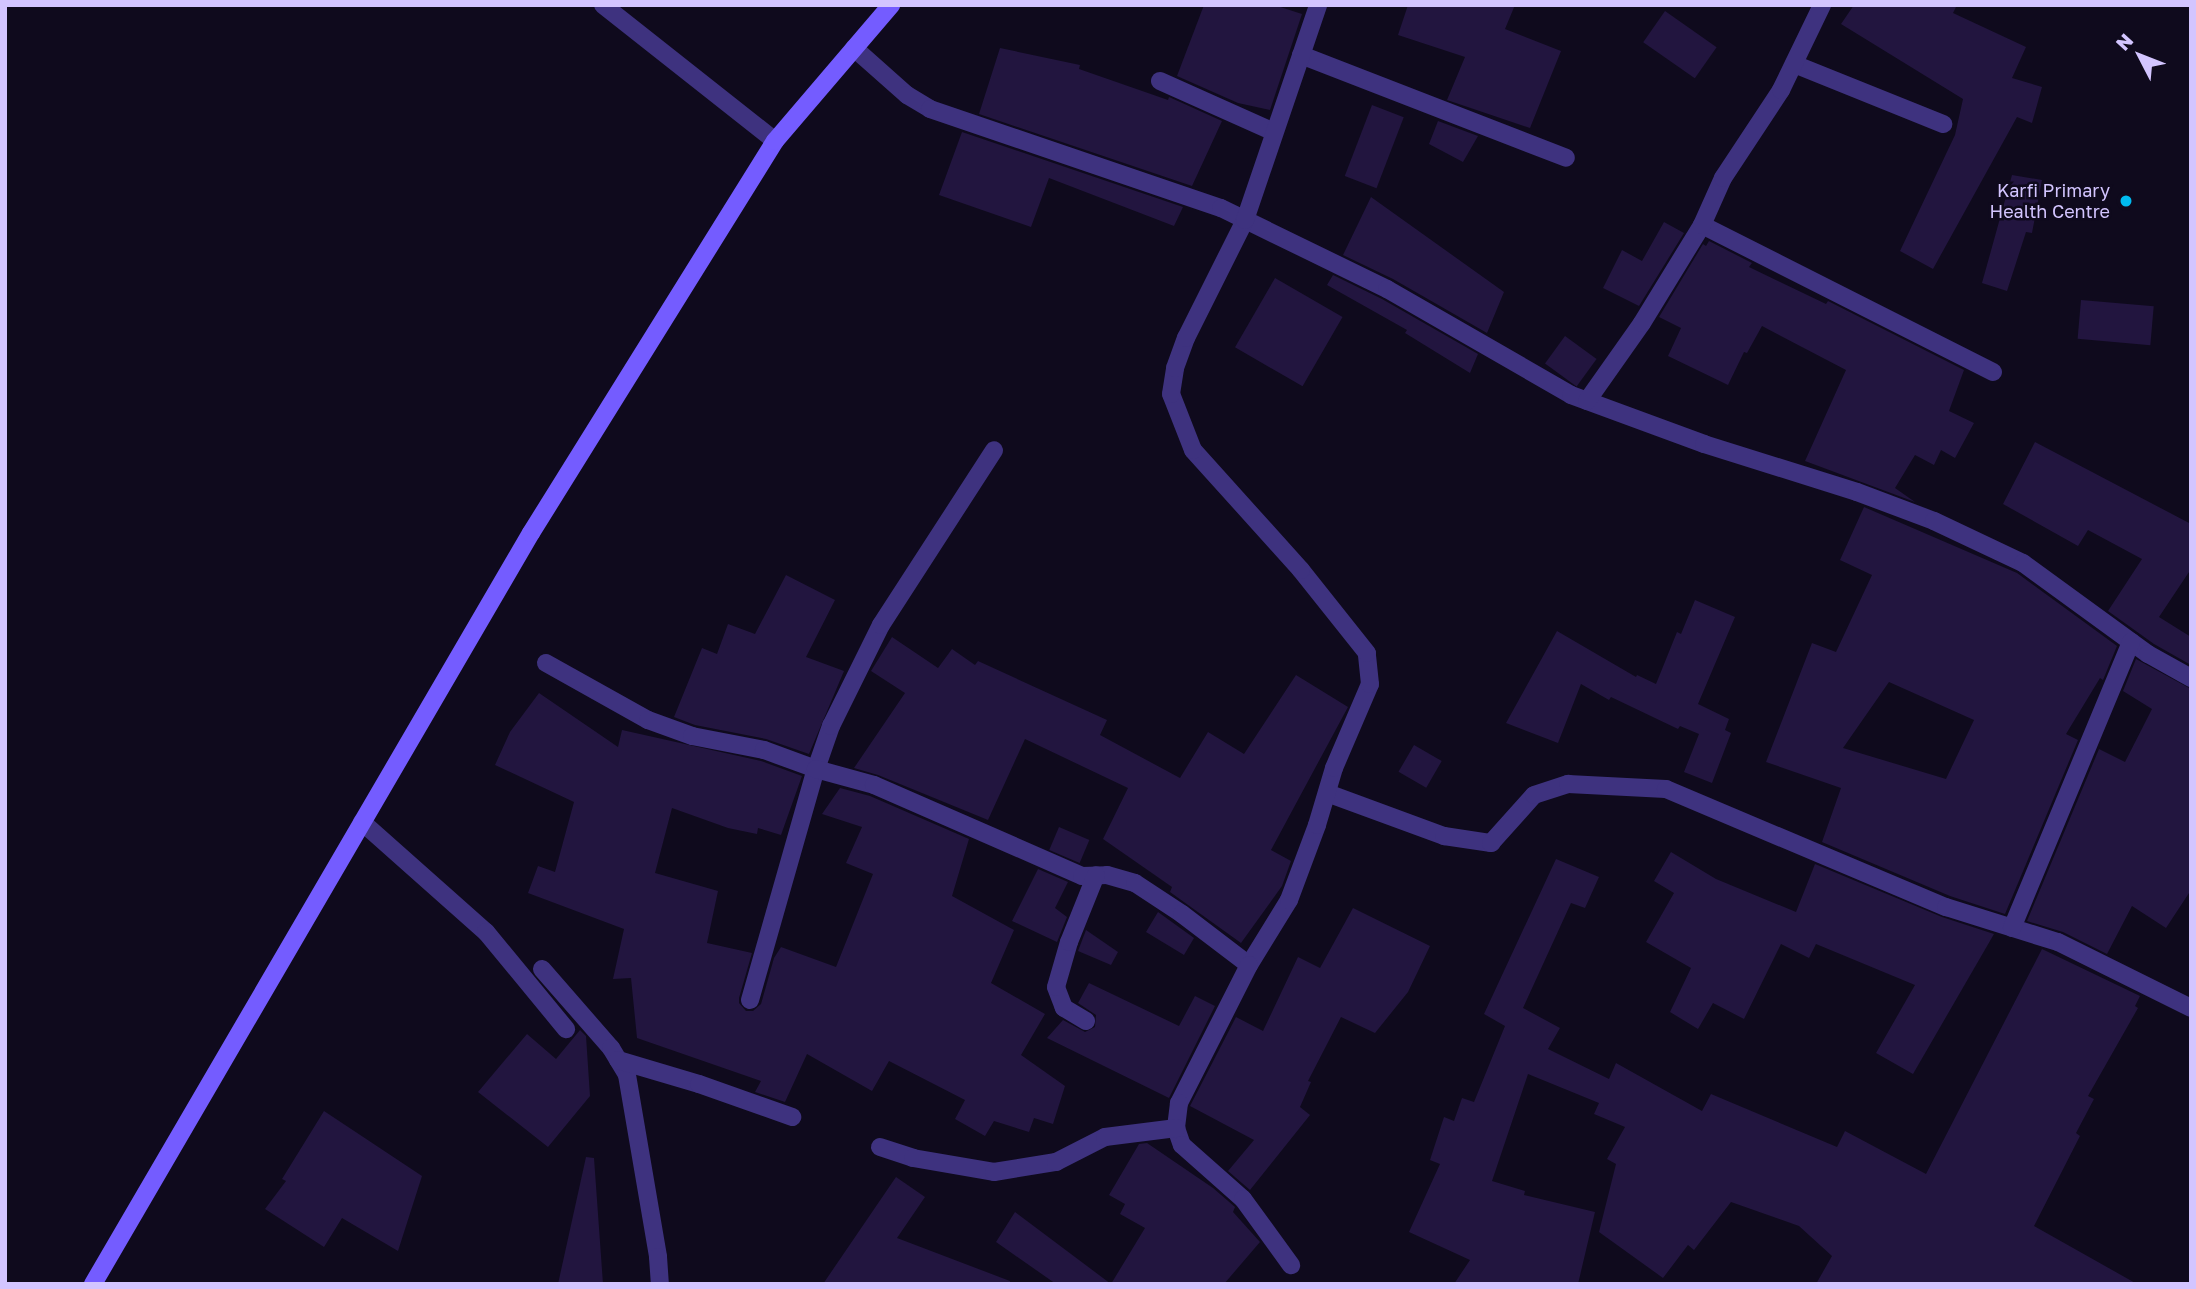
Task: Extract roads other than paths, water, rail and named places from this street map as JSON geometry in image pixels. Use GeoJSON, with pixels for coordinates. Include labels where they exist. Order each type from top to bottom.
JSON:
{"type":"FeatureCollection","features":[{"type":"Feature","properties":{"kind":"street"},"geometry":{"type":"LineString","coordinates":[[603,5],[775,141]]}},
{"type":"Feature","properties":{"kind":"street"},"geometry":{"type":"LineString","coordinates":[[93,1284],[531,533],[775,141],[891,5]]}},
{"type":"Feature","properties":{"kind":"street"},"geometry":{"type":"LineString","coordinates":[[1291,1265],[1243,1199],[1182,1145],[1175,1128],[1180,1103],[1249,965],[1289,900],[1334,768],[1370,684],[1367,653],[1301,570],[1193,450],[1171,394],[1175,368],[1186,338],[1245,220],[1318,5]]}},
{"type":"Feature","properties":{"kind":"street"},"geometry":{"type":"LineString","coordinates":[[1587,401],[1642,323],[1702,225],[1723,178],[1781,90],[1822,5]]}},
{"type":"Feature","properties":{"kind":"street"},"geometry":{"type":"LineString","coordinates":[[855,48],[907,95],[930,109],[1220,208],[1387,289],[1571,395],[1934,521],[2023,563],[2131,642],[2191,678]]}},
{"type":"Feature","properties":{"kind":"street"},"geometry":{"type":"LineString","coordinates":[[1301,55],[1566,158]]}},
{"type":"Feature","properties":{"kind":"street"},"geometry":{"type":"LineString","coordinates":[[1794,64],[1943,124]]}},
{"type":"Feature","properties":{"kind":"street"},"geometry":{"type":"LineString","coordinates":[[1160,81],[1274,132]]}},
{"type":"Feature","properties":{"kind":"street"},"geometry":{"type":"LineString","coordinates":[[1702,225],[1993,372]]}},
{"type":"Feature","properties":{"kind":"street"},"geometry":{"type":"LineString","coordinates":[[750,1000],[816,769],[831,726],[881,625],[994,450]]}},
{"type":"Feature","properties":{"kind":"street"},"geometry":{"type":"LineString","coordinates":[[2012,928],[2131,642]]}},
{"type":"Feature","properties":{"kind":"street"},"geometry":{"type":"LineString","coordinates":[[546,663],[648,720],[692,736],[764,750],[874,786],[1082,876],[1107,875],[1135,883],[1182,914],[1249,965]]}},
{"type":"Feature","properties":{"kind":"street"},"geometry":{"type":"LineString","coordinates":[[1327,793],[1444,836],[1491,843],[1534,795],[1568,784],[1666,789],[1850,869],[1946,906],[2058,942],[2191,1008]]}},
{"type":"Feature","properties":{"kind":"street"},"geometry":{"type":"LineString","coordinates":[[362,822],[486,932],[566,1028]]}},
{"type":"Feature","properties":{"kind":"street"},"geometry":{"type":"LineString","coordinates":[[1086,1021],[1064,1009],[1056,987],[1069,942],[1096,875]]}},
{"type":"Feature","properties":{"kind":"street"},"geometry":{"type":"LineString","coordinates":[[542,969],[618,1060],[627,1075],[660,1284]]}},
{"type":"Feature","properties":{"kind":"street"},"geometry":{"type":"LineString","coordinates":[[618,1060],[699,1084],[792,1117]]}},
{"type":"Feature","properties":{"kind":"street"},"geometry":{"type":"LineString","coordinates":[[880,1147],[912,1158],[994,1172],[1056,1162],[1105,1137],[1175,1128]]}},
{"type":"Feature","properties":{"kind":"place","name":"Karfi Primary Health Centre"},"geometry":{"type":"Point","coordinates":[2126,201]}}]}
